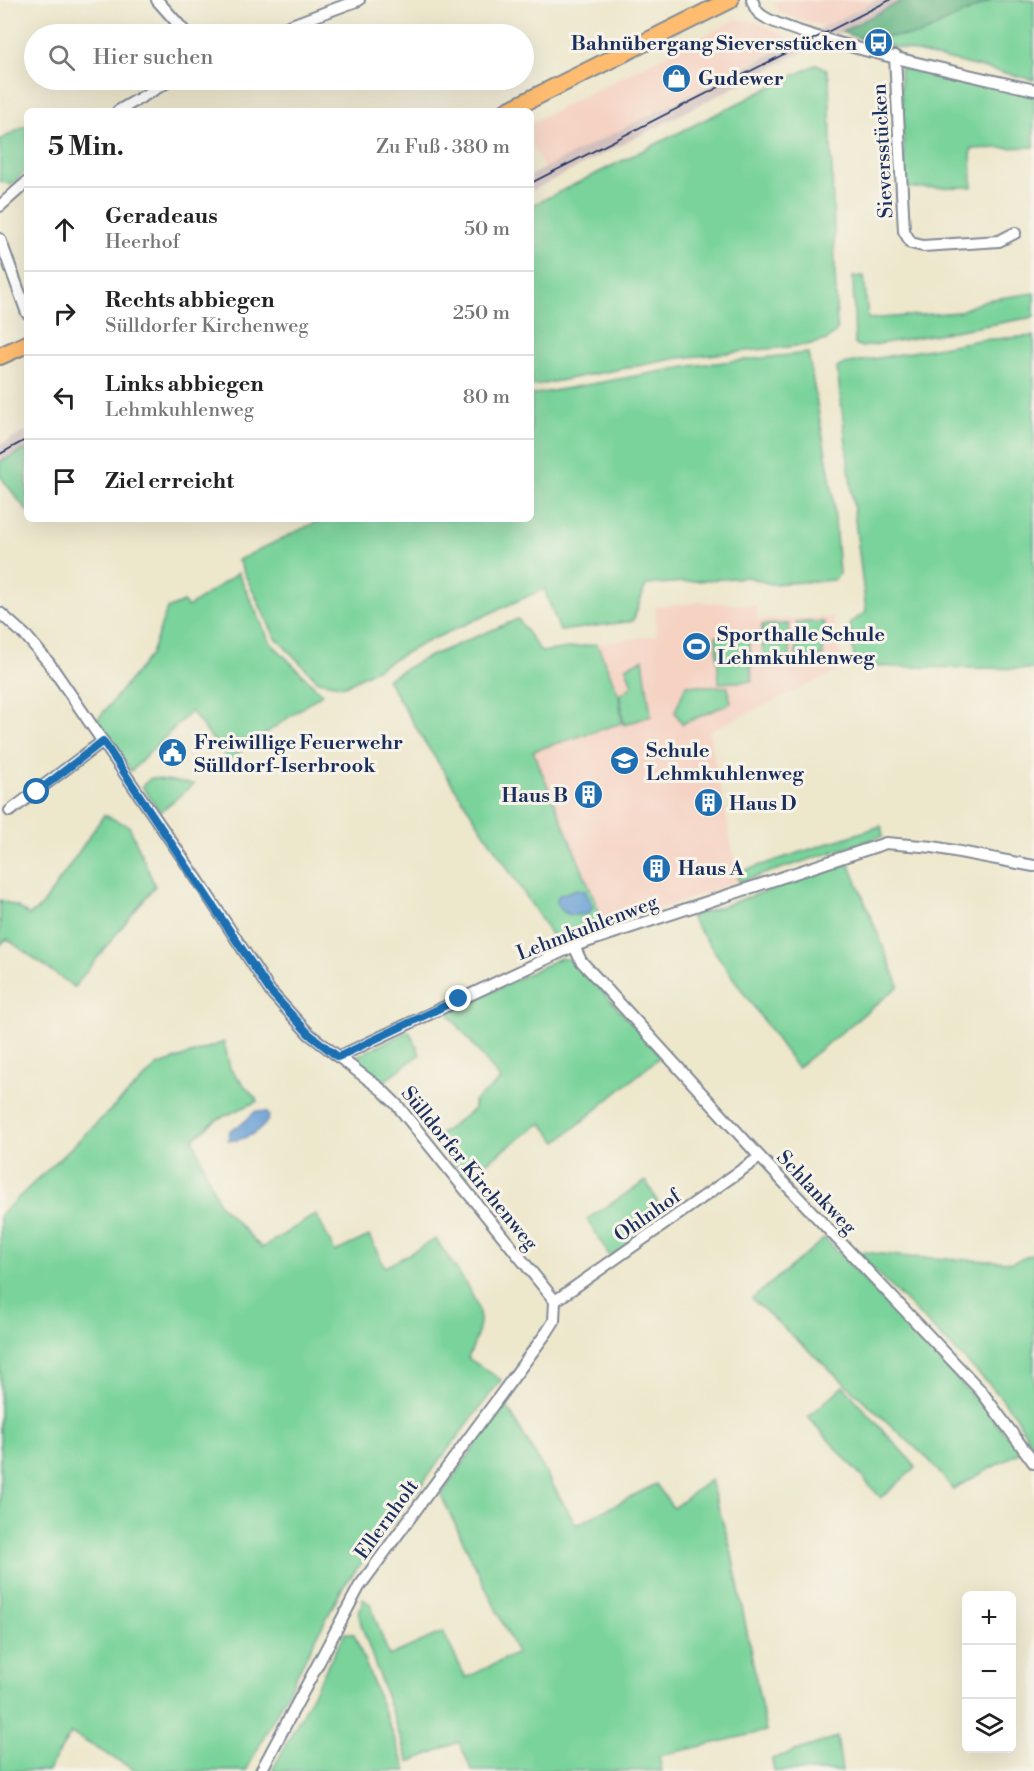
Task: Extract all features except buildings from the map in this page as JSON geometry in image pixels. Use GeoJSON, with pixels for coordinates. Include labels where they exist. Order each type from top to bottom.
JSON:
{"type":"FeatureCollection","features":[{"type":"Feature","properties":{"kind":"main road"},"geometry":{"type":"LineString","coordinates":[[513,108],[730,0]]}},
{"type":"Feature","properties":{"kind":"main road"},"geometry":{"type":"LineString","coordinates":[[0,356],[24,345]]}},
{"type":"Feature","properties":{"kind":"street"},"geometry":{"type":"LineString","coordinates":[[157,0],[178,24]]}},
{"type":"Feature","properties":{"kind":"street"},"geometry":{"type":"LineString","coordinates":[[294,24],[358,0]]}},
{"type":"Feature","properties":{"kind":"street","name":"Sieversstücken"},"geometry":{"type":"LineString","coordinates":[[752,0],[758,13],[768,19],[818,37],[1034,90]]}},
{"type":"Feature","properties":{"kind":"street","name":"Sieversstücken"},"geometry":{"type":"LineString","coordinates":[[895,57],[904,231],[911,243],[923,246],[999,242],[1016,233]]}},
{"type":"Feature","properties":{"kind":"street"},"geometry":{"type":"LineString","coordinates":[[123,108],[154,90]]}},
{"type":"Feature","properties":{"kind":"street"},"geometry":{"type":"LineString","coordinates":[[0,206],[24,185]]}},
{"type":"Feature","properties":{"kind":"street"},"geometry":{"type":"LineString","coordinates":[[0,239],[24,305]]}},
{"type":"Feature","properties":{"kind":"street","name":"Sülldorfer Kirchenweg"},"geometry":{"type":"LineString","coordinates":[[0,613],[36,647],[103,741],[270,991],[309,1034],[382,1090],[397,1105],[555,1301]]}},
{"type":"Feature","properties":{"kind":"street"},"geometry":{"type":"LineString","coordinates":[[10,811],[103,741]]}},
{"type":"Feature","properties":{"kind":"street","name":"Lehmkuhlenweg"},"geometry":{"type":"LineString","coordinates":[[338,1057],[574,946],[886,843],[933,847],[1034,866]]}},
{"type":"Feature","properties":{"kind":"street","name":"Schlankweg"},"geometry":{"type":"LineString","coordinates":[[574,946],[581,961],[760,1157],[981,1391],[1034,1463]]}},
{"type":"Feature","properties":{"kind":"street","name":"Ohlnhof"},"geometry":{"type":"LineString","coordinates":[[555,1301],[760,1157]]}},
{"type":"Feature","properties":{"kind":"street","name":"Ellernholt"},"geometry":{"type":"LineString","coordinates":[[261,1771],[359,1587],[548,1332],[554,1321],[555,1301]]}},
{"type":"Feature","properties":{"kind":"shaded area"},"geometry":{"type":"Polygon","coordinates":[[[782,0],[877,0],[825,27],[782,14],[774,4],[782,0]]]}},
{"type":"Feature","properties":{"kind":"shaded area"},"geometry":{"type":"Polygon","coordinates":[[[877,0],[904,0],[534,189],[534,173],[877,0]]]}},
{"type":"Feature","properties":{"kind":"shaded area"},"geometry":{"type":"Polygon","coordinates":[[[737,19],[757,22],[786,36],[789,42],[544,169],[534,149],[534,121],[737,19]]]}},
{"type":"Feature","properties":{"kind":"shaded area"},"geometry":{"type":"Polygon","coordinates":[[[24,433],[24,450],[0,462],[0,445],[24,433]]]}},
{"type":"Feature","properties":{"kind":"shaded area","name":"Schule Lehmkuhlenweg"},"geometry":{"type":"Polygon","coordinates":[[[701,602],[756,605],[757,620],[833,617],[843,669],[709,731],[739,882],[606,927],[533,751],[622,723],[619,695],[597,644],[656,635],[655,607],[701,602]]]}},
{"type":"Feature","properties":{"kind":"green space"},"geometry":{"type":"Polygon","coordinates":[[[904,0],[991,0],[920,35],[858,38],[841,32],[904,0]]]}},
{"type":"Feature","properties":{"kind":"green space"},"geometry":{"type":"Polygon","coordinates":[[[991,0],[1034,0],[1034,80],[858,38],[920,35],[991,0]]]}},
{"type":"Feature","properties":{"kind":"green space"},"geometry":{"type":"Polygon","coordinates":[[[817,64],[826,69],[829,77],[837,331],[827,340],[806,345],[679,358],[534,385],[534,205],[817,64]]]}},
{"type":"Feature","properties":{"kind":"green space"},"geometry":{"type":"Polygon","coordinates":[[[900,68],[934,71],[1034,95],[1034,147],[971,149],[972,187],[906,188],[900,68]]]}},
{"type":"Feature","properties":{"kind":"green space"},"geometry":{"type":"Polygon","coordinates":[[[24,127],[24,172],[12,185],[0,181],[0,140],[24,127]]]}},
{"type":"Feature","properties":{"kind":"green space"},"geometry":{"type":"Polygon","coordinates":[[[864,276],[868,319],[958,312],[986,300],[1034,293],[1034,317],[862,347],[855,344],[853,277],[864,276]]]}},
{"type":"Feature","properties":{"kind":"green space"},"geometry":{"type":"Polygon","coordinates":[[[1034,336],[1034,669],[855,666],[850,623],[866,612],[837,368],[844,364],[980,340],[1034,336]]]}},
{"type":"Feature","properties":{"kind":"green space"},"geometry":{"type":"Polygon","coordinates":[[[808,353],[833,494],[839,574],[834,580],[771,584],[747,577],[646,585],[633,621],[560,631],[544,589],[422,644],[345,686],[318,681],[275,637],[238,560],[316,522],[534,522],[534,394],[697,365],[808,353]]]}},
{"type":"Feature","properties":{"kind":"green space"},"geometry":{"type":"Polygon","coordinates":[[[24,450],[24,507],[0,476],[0,462],[24,450]]]}},
{"type":"Feature","properties":{"kind":"green space"},"geometry":{"type":"Polygon","coordinates":[[[238,573],[270,642],[322,694],[228,760],[191,711],[131,771],[97,720],[151,654],[167,609],[183,602],[188,607],[238,573]]]}},
{"type":"Feature","properties":{"kind":"green space"},"geometry":{"type":"Polygon","coordinates":[[[518,619],[541,652],[597,644],[619,695],[622,723],[533,751],[606,927],[558,945],[424,741],[387,679],[421,660],[518,619]]]}},
{"type":"Feature","properties":{"kind":"green space"},"geometry":{"type":"Polygon","coordinates":[[[797,622],[824,622],[823,656],[796,656],[797,622]]]}},
{"type":"Feature","properties":{"kind":"green space"},"geometry":{"type":"Polygon","coordinates":[[[789,624],[790,667],[763,667],[762,625],[789,624]]]}},
{"type":"Feature","properties":{"kind":"green space"},"geometry":{"type":"Polygon","coordinates":[[[749,635],[752,681],[719,683],[716,636],[749,635]]]}},
{"type":"Feature","properties":{"kind":"green space"},"geometry":{"type":"Polygon","coordinates":[[[643,659],[651,716],[624,725],[620,695],[632,686],[626,667],[643,659]]]}},
{"type":"Feature","properties":{"kind":"green space"},"geometry":{"type":"Polygon","coordinates":[[[686,685],[728,687],[731,703],[682,724],[675,712],[686,685]]]}},
{"type":"Feature","properties":{"kind":"green space"},"geometry":{"type":"Polygon","coordinates":[[[151,778],[194,784],[160,812],[142,786],[151,778]]]}},
{"type":"Feature","properties":{"kind":"green space"},"geometry":{"type":"Polygon","coordinates":[[[104,815],[129,826],[155,886],[74,987],[7,939],[0,945],[0,900],[18,907],[29,915],[42,906],[104,815]]]}},
{"type":"Feature","properties":{"kind":"green space"},"geometry":{"type":"Polygon","coordinates":[[[881,826],[883,836],[739,882],[737,873],[881,826]]]}},
{"type":"Feature","properties":{"kind":"green space"},"geometry":{"type":"Polygon","coordinates":[[[849,863],[899,986],[797,1068],[690,917],[849,863]]]}},
{"type":"Feature","properties":{"kind":"green space"},"geometry":{"type":"Polygon","coordinates":[[[560,958],[574,960],[661,1056],[557,1142],[541,1123],[465,1178],[434,1139],[474,1109],[474,1101],[501,1080],[448,1013],[560,958]]]}},
{"type":"Feature","properties":{"kind":"green space"},"geometry":{"type":"Polygon","coordinates":[[[409,1031],[420,1054],[383,1082],[358,1064],[355,1059],[357,1056],[409,1031]]]}},
{"type":"Feature","properties":{"kind":"green space"},"geometry":{"type":"Polygon","coordinates":[[[224,1042],[230,1069],[258,1101],[216,1120],[193,1139],[219,1204],[262,1248],[316,1214],[335,1252],[369,1236],[385,1267],[436,1239],[470,1290],[479,1312],[480,1322],[476,1340],[468,1358],[501,1380],[343,1587],[246,1771],[136,1771],[71,1733],[48,1771],[0,1771],[0,1215],[157,1066],[224,1042]]]}},
{"type":"Feature","properties":{"kind":"green space"},"geometry":{"type":"Polygon","coordinates":[[[646,1181],[667,1219],[610,1257],[587,1219],[646,1181]]]}},
{"type":"Feature","properties":{"kind":"green space"},"geometry":{"type":"Polygon","coordinates":[[[825,1238],[986,1410],[1020,1452],[953,1489],[930,1461],[752,1299],[825,1238]]]}},
{"type":"Feature","properties":{"kind":"green space"},"geometry":{"type":"Polygon","coordinates":[[[855,1251],[909,1257],[1013,1262],[1034,1254],[1034,1448],[1012,1411],[992,1387],[855,1251]]]}},
{"type":"Feature","properties":{"kind":"green space"},"geometry":{"type":"Polygon","coordinates":[[[843,1386],[916,1467],[881,1498],[808,1417],[843,1386]]]}},
{"type":"Feature","properties":{"kind":"green space"},"geometry":{"type":"Polygon","coordinates":[[[505,1403],[576,1525],[656,1484],[673,1508],[710,1480],[731,1549],[766,1731],[659,1756],[662,1771],[472,1771],[459,1742],[409,1762],[361,1624],[359,1614],[363,1599],[370,1604],[389,1656],[443,1632],[466,1678],[517,1653],[441,1495],[505,1403]]]}},
{"type":"Feature","properties":{"kind":"green space"},"geometry":{"type":"Polygon","coordinates":[[[345,1633],[354,1634],[407,1771],[272,1771],[345,1633]]]}},
{"type":"Feature","properties":{"kind":"green space"},"geometry":{"type":"Polygon","coordinates":[[[837,1737],[842,1771],[774,1771],[772,1759],[837,1737]]]}},
{"type":"Feature","properties":{"kind":"water"},"geometry":{"type":"Polygon","coordinates":[[[577,889],[585,891],[593,907],[588,914],[566,913],[556,902],[559,895],[577,889]]]}},
{"type":"Feature","properties":{"kind":"water"},"geometry":{"type":"Polygon","coordinates":[[[256,1111],[267,1112],[269,1116],[263,1126],[246,1137],[228,1140],[230,1130],[242,1124],[256,1111]]]}},
{"type":"Feature","properties":{"kind":"tram line"},"geometry":{"type":"LineString","coordinates":[[534,181],[890,0]]}},
{"type":"Feature","properties":{"kind":"tram line"},"geometry":{"type":"LineString","coordinates":[[0,454],[24,441]]}},
{"type":"Feature","properties":{"kind":"place","name":"Bahnübergang Sieversstücken"},"geometry":{"type":"Point","coordinates":[878,43]}},
{"type":"Feature","properties":{"kind":"place","name":"Gudewer"},"geometry":{"type":"Point","coordinates":[677,78]}},
{"type":"Feature","properties":{"kind":"place","name":"Sporthalle Schule Lehmkuhlenweg"},"geometry":{"type":"Point","coordinates":[696,646]}},
{"type":"Feature","properties":{"kind":"place","name":"Freiwillige Feuerwehr Sülldorf-Iserbrook"},"geometry":{"type":"Point","coordinates":[173,753]}},
{"type":"Feature","properties":{"kind":"place","name":"Schule Lehmkuhlenweg"},"geometry":{"type":"Point","coordinates":[625,761]}},
{"type":"Feature","properties":{"kind":"place","name":"Haus B"},"geometry":{"type":"Point","coordinates":[589,795]}},
{"type":"Feature","properties":{"kind":"place","name":"Haus D"},"geometry":{"type":"Point","coordinates":[708,803]}},
{"type":"Feature","properties":{"kind":"place","name":"Haus A"},"geometry":{"type":"Point","coordinates":[657,868]}},
{"type":"Feature","properties":{"kind":"route"},"geometry":{"type":"LineString","coordinates":[[37,792],[103,741],[270,991],[309,1034],[338,1057],[459,999]]}}]}
